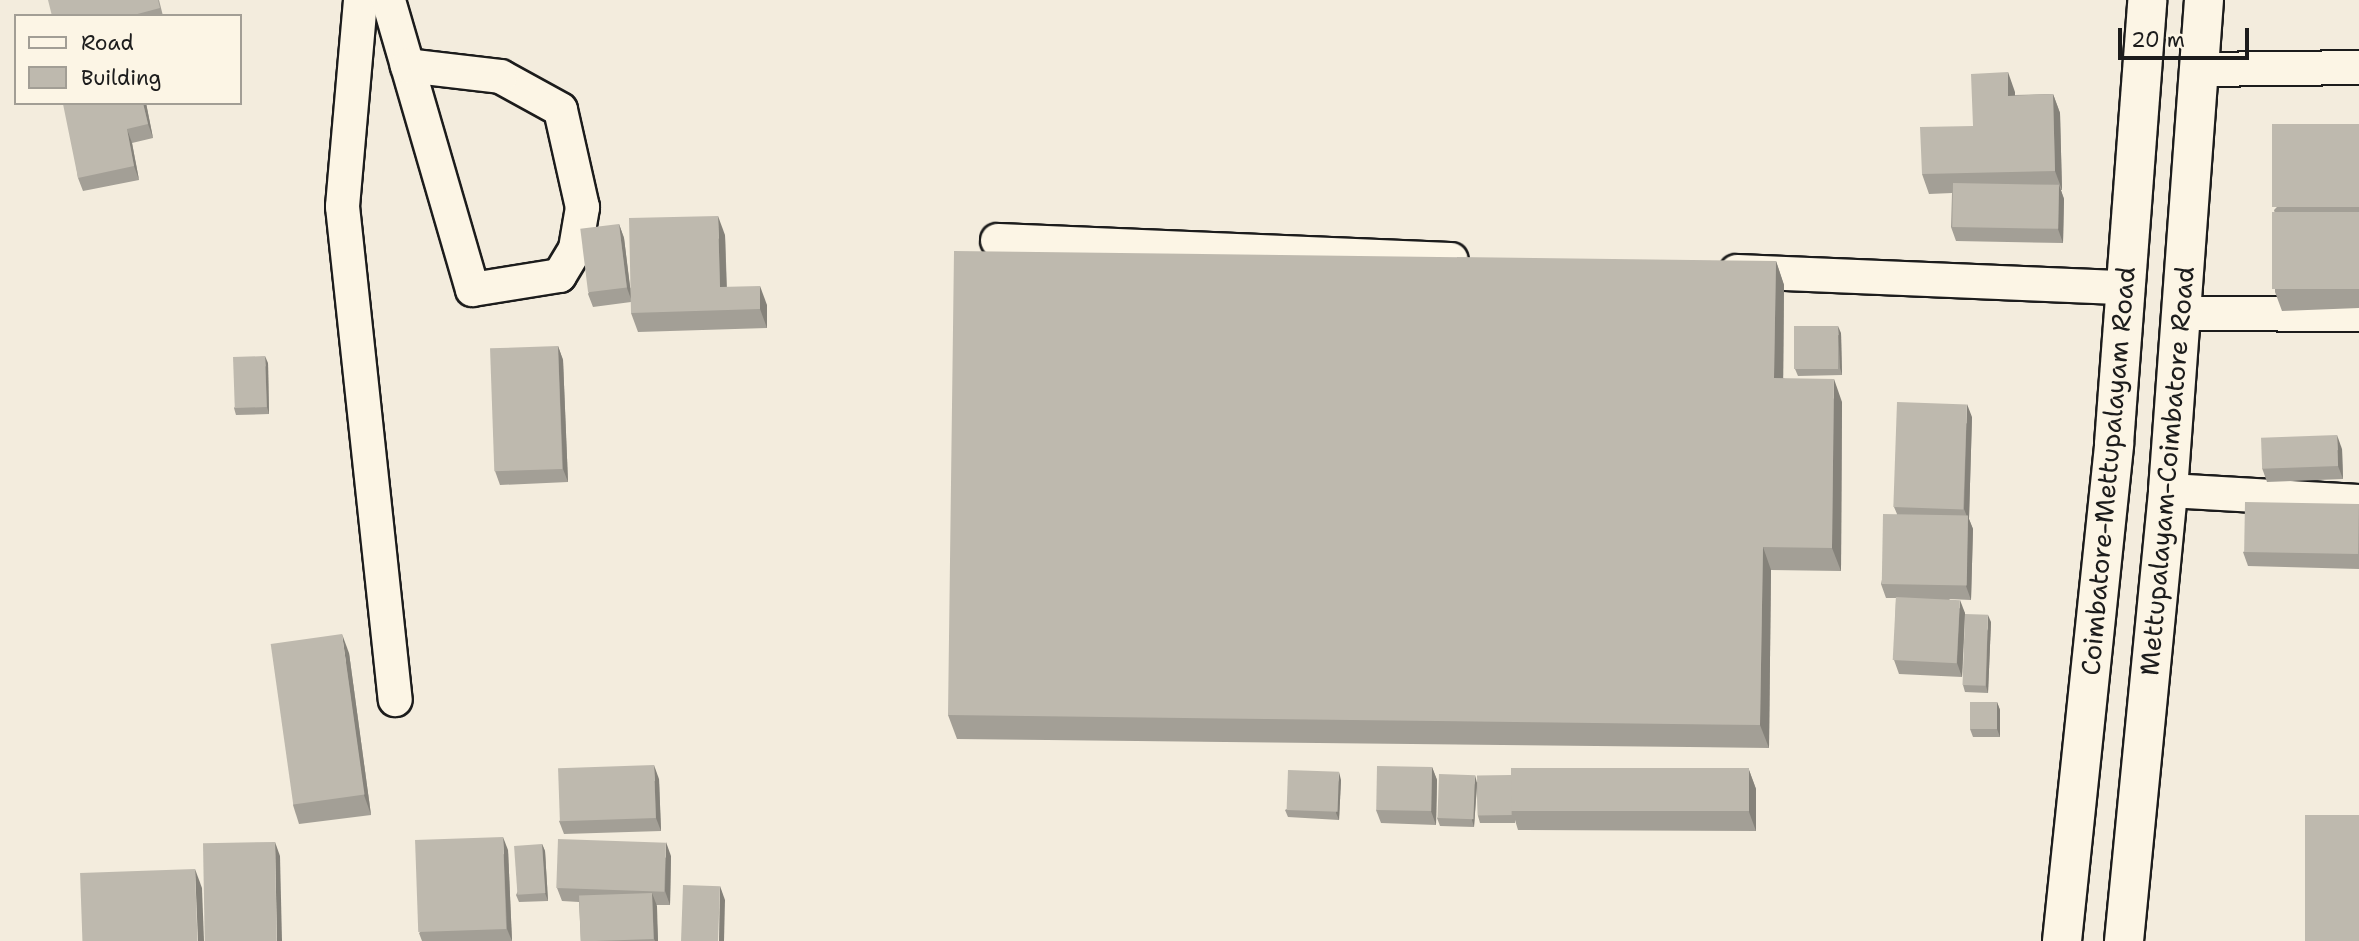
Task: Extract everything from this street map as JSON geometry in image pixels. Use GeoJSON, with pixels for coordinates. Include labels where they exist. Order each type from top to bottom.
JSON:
{"type":"FeatureCollection","features":[{"type":"Feature","properties":{"kind":"highway","name":"Coimbatore-Mettupalayam Road"},"geometry":{"type":"LineString","coordinates":[[2062,941],[2114,444],[2147,0]]}},
{"type":"Feature","properties":{"kind":"highway","name":"Mettupalayam-Coimbatore Road"},"geometry":{"type":"LineString","coordinates":[[2124,941],[2168,490],[2204,0]]}},
{"type":"Feature","properties":{"kind":"street"},"geometry":{"type":"LineString","coordinates":[[360,0],[342,206],[395,699]]}},
{"type":"Feature","properties":{"kind":"street"},"geometry":{"type":"LineString","coordinates":[[388,0],[472,289],[559,275],[575,248],[582,207],[560,109],[500,76],[407,65]]}},
{"type":"Feature","properties":{"kind":"street"},"geometry":{"type":"LineString","coordinates":[[2199,69],[2359,67]]}},
{"type":"Feature","properties":{"kind":"street"},"geometry":{"type":"LineString","coordinates":[[997,240],[1485,260]]}},
{"type":"Feature","properties":{"kind":"street"},"geometry":{"type":"LineString","coordinates":[[1707,269],[2125,287]]}},
{"type":"Feature","properties":{"kind":"street"},"geometry":{"type":"LineString","coordinates":[[2181,313],[2359,314]]}},
{"type":"Feature","properties":{"kind":"street"},"geometry":{"type":"LineString","coordinates":[[2168,490],[2359,501]]}},
{"type":"Feature","properties":{"kind":"building"},"geometry":{"type":"Polygon","coordinates":[[[48,0],[158,0],[160,8],[138,14],[52,14],[48,0]]]}},
{"type":"Feature","properties":{"kind":"building"},"geometry":{"type":"Polygon","coordinates":[[[2008,72],[2008,96],[2053,94],[2055,171],[1922,174],[1920,127],[1973,126],[1971,74],[2008,72]]]}},
{"type":"Feature","properties":{"kind":"building"},"geometry":{"type":"Polygon","coordinates":[[[63,105],[143,105],[148,124],[127,129],[134,166],[78,178],[63,105]]]}},
{"type":"Feature","properties":{"kind":"building"},"geometry":{"type":"Polygon","coordinates":[[[2272,124],[2359,124],[2359,207],[2272,207],[2272,124]]]}},
{"type":"Feature","properties":{"kind":"building"},"geometry":{"type":"Polygon","coordinates":[[[1953,183],[2059,185],[2058,229],[1952,227],[1953,183]]]}},
{"type":"Feature","properties":{"kind":"building"},"geometry":{"type":"Polygon","coordinates":[[[2272,212],[2359,212],[2359,289],[2272,289],[2272,212]]]}},
{"type":"Feature","properties":{"kind":"building"},"geometry":{"type":"Polygon","coordinates":[[[718,216],[720,287],[760,286],[760,309],[631,313],[629,218],[718,216]]]}},
{"type":"Feature","properties":{"kind":"building"},"geometry":{"type":"Polygon","coordinates":[[[619,224],[627,288],[588,292],[580,229],[619,224]]]}},
{"type":"Feature","properties":{"kind":"building"},"geometry":{"type":"Polygon","coordinates":[[[954,251],[1776,261],[1774,378],[1834,379],[1832,548],[1763,547],[1760,725],[948,715],[954,251]]]}},
{"type":"Feature","properties":{"kind":"building"},"geometry":{"type":"Polygon","coordinates":[[[1794,326],[1838,326],[1838,369],[1794,369],[1794,326]]]}},
{"type":"Feature","properties":{"kind":"building"},"geometry":{"type":"Polygon","coordinates":[[[558,346],[562,469],[494,471],[490,348],[558,346]]]}},
{"type":"Feature","properties":{"kind":"building"},"geometry":{"type":"Polygon","coordinates":[[[265,356],[267,407],[235,408],[233,357],[265,356]]]}},
{"type":"Feature","properties":{"kind":"building"},"geometry":{"type":"Polygon","coordinates":[[[1897,402],[1967,404],[1963,509],[1893,507],[1897,402]]]}},
{"type":"Feature","properties":{"kind":"building"},"geometry":{"type":"Polygon","coordinates":[[[2337,435],[2338,466],[2262,469],[2261,438],[2337,435]]]}},
{"type":"Feature","properties":{"kind":"building"},"geometry":{"type":"Polygon","coordinates":[[[2245,502],[2359,504],[2358,554],[2244,552],[2245,502]]]}},
{"type":"Feature","properties":{"kind":"building"},"geometry":{"type":"Polygon","coordinates":[[[1883,514],[1968,515],[1967,585],[1882,584],[1883,514]]]}},
{"type":"Feature","properties":{"kind":"building"},"geometry":{"type":"Polygon","coordinates":[[[1896,597],[1960,600],[1957,663],[1893,660],[1896,597]]]}},
{"type":"Feature","properties":{"kind":"building"},"geometry":{"type":"Polygon","coordinates":[[[1965,614],[1988,615],[1986,686],[1963,685],[1965,614]]]}},
{"type":"Feature","properties":{"kind":"building"},"geometry":{"type":"Polygon","coordinates":[[[342,634],[365,794],[293,804],[271,644],[342,634]]]}},
{"type":"Feature","properties":{"kind":"building"},"geometry":{"type":"Polygon","coordinates":[[[1970,702],[1997,702],[1997,729],[1970,729],[1970,702]]]}},
{"type":"Feature","properties":{"kind":"building"},"geometry":{"type":"Polygon","coordinates":[[[654,765],[656,818],[560,821],[558,768],[654,765]]]}},
{"type":"Feature","properties":{"kind":"building"},"geometry":{"type":"Polygon","coordinates":[[[1377,766],[1432,767],[1431,811],[1376,810],[1377,766]]]}},
{"type":"Feature","properties":{"kind":"building"},"geometry":{"type":"Polygon","coordinates":[[[1511,768],[1749,768],[1749,811],[1511,811],[1511,768]]]}},
{"type":"Feature","properties":{"kind":"building"},"geometry":{"type":"Polygon","coordinates":[[[1288,770],[1339,772],[1338,812],[1287,810],[1288,770]]]}},
{"type":"Feature","properties":{"kind":"building"},"geometry":{"type":"Polygon","coordinates":[[[1439,774],[1475,775],[1473,819],[1437,818],[1439,774]]]}},
{"type":"Feature","properties":{"kind":"building"},"geometry":{"type":"Polygon","coordinates":[[[1511,775],[1512,815],[1478,816],[1477,776],[1511,775]]]}},
{"type":"Feature","properties":{"kind":"building"},"geometry":{"type":"Polygon","coordinates":[[[2305,815],[2359,815],[2359,941],[2305,941],[2305,815]]]}},
{"type":"Feature","properties":{"kind":"building"},"geometry":{"type":"Polygon","coordinates":[[[503,837],[506,929],[418,932],[415,840],[503,837]]]}},
{"type":"Feature","properties":{"kind":"building"},"geometry":{"type":"Polygon","coordinates":[[[558,839],[666,843],[664,892],[556,888],[558,839]]]}},
{"type":"Feature","properties":{"kind":"building"},"geometry":{"type":"Polygon","coordinates":[[[275,842],[277,941],[205,941],[203,843],[275,842]]]}},
{"type":"Feature","properties":{"kind":"building"},"geometry":{"type":"Polygon","coordinates":[[[542,844],[545,893],[517,895],[514,846],[542,844]]]}},
{"type":"Feature","properties":{"kind":"building"},"geometry":{"type":"Polygon","coordinates":[[[195,869],[198,941],[82,941],[80,873],[195,869]]]}},
{"type":"Feature","properties":{"kind":"building"},"geometry":{"type":"Polygon","coordinates":[[[683,885],[720,886],[718,941],[681,941],[683,885]]]}},
{"type":"Feature","properties":{"kind":"building"},"geometry":{"type":"Polygon","coordinates":[[[652,893],[654,939],[581,941],[579,896],[652,893]]]}}]}
